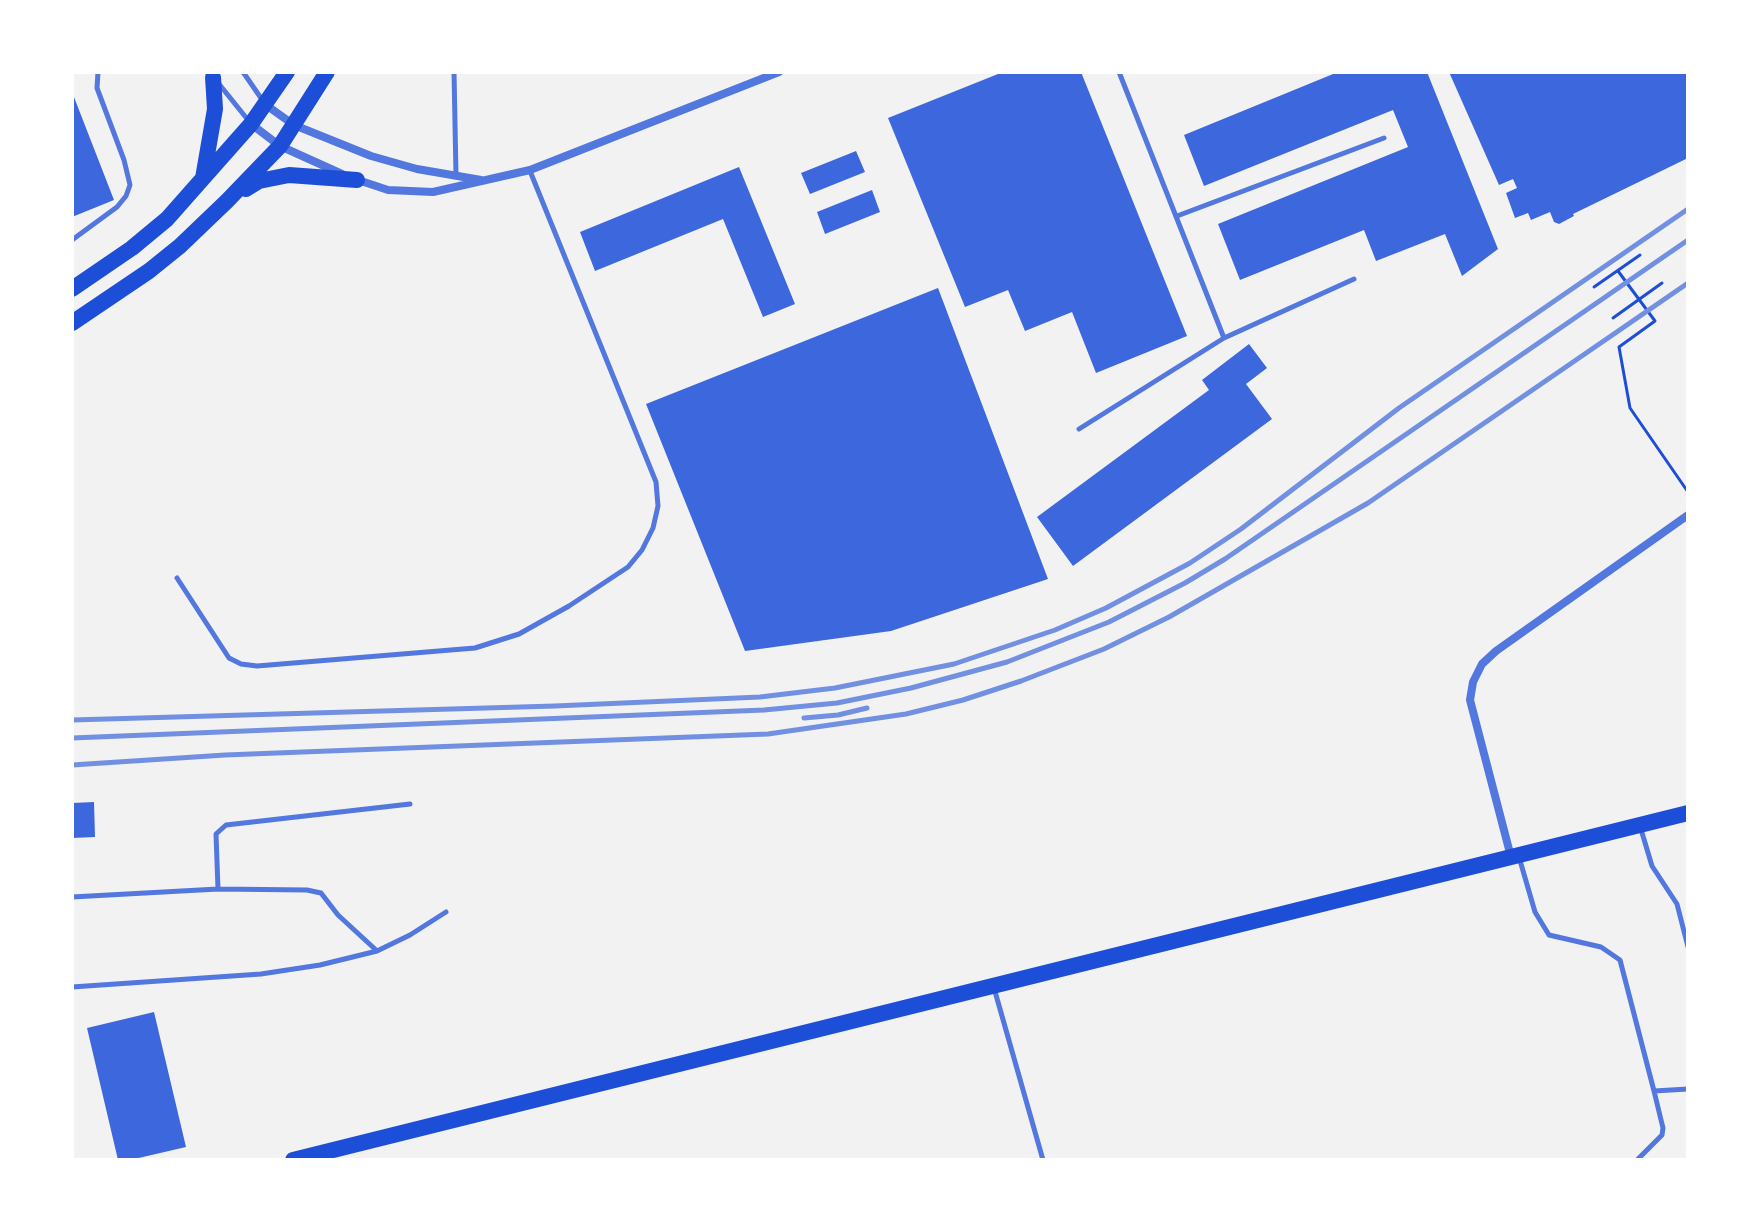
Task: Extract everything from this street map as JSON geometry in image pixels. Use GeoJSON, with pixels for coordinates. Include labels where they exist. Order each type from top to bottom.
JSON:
{"type":"FeatureCollection","features":[{"type":"Feature","properties":{"kind":"main road"},"geometry":{"type":"LineString","coordinates":[[72,289],[132,248],[167,219],[251,124],[287,72]]}},
{"type":"Feature","properties":{"kind":"main road"},"geometry":{"type":"LineString","coordinates":[[72,323],[149,271],[227,201],[280,146],[327,72]]}},
{"type":"Feature","properties":{"kind":"main road"},"geometry":{"type":"LineString","coordinates":[[203,179],[215,109],[210,75]]}},
{"type":"Feature","properties":{"kind":"main road"},"geometry":{"type":"LineString","coordinates":[[227,201],[259,181],[274,177],[357,180]]}},
{"type":"Feature","properties":{"kind":"main road"},"geometry":{"type":"LineString","coordinates":[[293,1160],[1688,813]]}},
{"type":"Feature","properties":{"kind":"street"},"geometry":{"type":"LineString","coordinates":[[251,124],[280,146],[357,180],[388,190],[433,192],[530,170],[779,72]]}},
{"type":"Feature","properties":{"kind":"street"},"geometry":{"type":"LineString","coordinates":[[266,105],[294,125],[371,156],[417,169],[486,181]]}},
{"type":"Feature","properties":{"kind":"street"},"geometry":{"type":"LineString","coordinates":[[1515,857],[1470,700],[1473,682],[1482,664],[1688,515]]}},
{"type":"Feature","properties":{"kind":"lane"},"geometry":{"type":"LineString","coordinates":[[72,240],[117,207],[130,185],[97,88],[98,72]]}},
{"type":"Feature","properties":{"kind":"lane"},"geometry":{"type":"LineString","coordinates":[[243,72],[266,105]]}},
{"type":"Feature","properties":{"kind":"lane"},"geometry":{"type":"LineString","coordinates":[[454,72],[456,175]]}},
{"type":"Feature","properties":{"kind":"lane"},"geometry":{"type":"LineString","coordinates":[[1119,72],[1224,338]]}},
{"type":"Feature","properties":{"kind":"lane"},"geometry":{"type":"LineString","coordinates":[[210,75],[251,124]]}},
{"type":"Feature","properties":{"kind":"lane"},"geometry":{"type":"LineString","coordinates":[[1177,216],[1384,138]]}},
{"type":"Feature","properties":{"kind":"lane"},"geometry":{"type":"LineString","coordinates":[[177,578],[229,658],[241,664],[257,666],[475,648],[519,634],[628,567],[642,550],[653,528],[658,506],[656,482],[530,170]]}},
{"type":"Feature","properties":{"kind":"lane"},"geometry":{"type":"LineString","coordinates":[[1079,429],[1224,338],[1354,279]]}},
{"type":"Feature","properties":{"kind":"lane"},"geometry":{"type":"LineString","coordinates":[[218,889],[216,834],[226,825],[410,804]]}},
{"type":"Feature","properties":{"kind":"lane"},"geometry":{"type":"LineString","coordinates":[[1640,825],[1652,866],[1677,904],[1688,947]]}},
{"type":"Feature","properties":{"kind":"lane"},"geometry":{"type":"LineString","coordinates":[[1515,857],[1535,912],[1549,935],[1601,947],[1620,960],[1663,1128],[1662,1135],[1637,1160]]}},
{"type":"Feature","properties":{"kind":"lane"},"geometry":{"type":"LineString","coordinates":[[72,897],[218,889],[307,890],[321,893],[338,915],[377,951]]}},
{"type":"Feature","properties":{"kind":"lane"},"geometry":{"type":"LineString","coordinates":[[72,987],[261,974],[320,965],[377,951],[446,912]]}},
{"type":"Feature","properties":{"kind":"lane"},"geometry":{"type":"LineString","coordinates":[[993,987],[1043,1160]]}},
{"type":"Feature","properties":{"kind":"lane"},"geometry":{"type":"LineString","coordinates":[[1654,1091],[1688,1089]]}},
{"type":"Feature","properties":{"kind":"path"},"geometry":{"type":"LineString","coordinates":[[1594,287],[1640,255]]}},
{"type":"Feature","properties":{"kind":"path"},"geometry":{"type":"LineString","coordinates":[[1618,271],[1655,321],[1619,347],[1630,408],[1688,492]]}},
{"type":"Feature","properties":{"kind":"path"},"geometry":{"type":"LineString","coordinates":[[1613,318],[1662,283]]}},
{"type":"Feature","properties":{"kind":"building"},"geometry":{"type":"Polygon","coordinates":[[[1003,72],[1081,72],[1187,336],[1096,373],[1072,312],[1025,331],[1008,290],[965,307],[888,118],[1003,72]]]}},
{"type":"Feature","properties":{"kind":"building"},"geometry":{"type":"Polygon","coordinates":[[[1338,72],[1427,72],[1498,249],[1462,276],[1445,234],[1376,261],[1364,230],[1240,280],[1218,224],[1408,147],[1393,110],[1204,186],[1184,135],[1338,72]]]}},
{"type":"Feature","properties":{"kind":"building"},"geometry":{"type":"Polygon","coordinates":[[[1449,72],[1688,72],[1688,158],[1573,214],[1559,224],[1554,222],[1550,212],[1531,220],[1528,213],[1515,218],[1506,193],[1517,188],[1513,179],[1499,185],[1449,72]]]}},
{"type":"Feature","properties":{"kind":"building"},"geometry":{"type":"Polygon","coordinates":[[[72,92],[114,200],[72,217],[72,92]]]}},
{"type":"Feature","properties":{"kind":"building"},"geometry":{"type":"Polygon","coordinates":[[[856,151],[865,172],[810,194],[801,173],[856,151]]]}},
{"type":"Feature","properties":{"kind":"building"},"geometry":{"type":"Polygon","coordinates":[[[739,167],[795,304],[763,317],[723,219],[595,271],[580,232],[739,167]]]}},
{"type":"Feature","properties":{"kind":"building"},"geometry":{"type":"Polygon","coordinates":[[[872,190],[880,212],[825,234],[817,212],[872,190]]]}},
{"type":"Feature","properties":{"kind":"building"},"geometry":{"type":"Polygon","coordinates":[[[938,288],[1048,579],[891,631],[745,651],[646,404],[938,288]]]}},
{"type":"Feature","properties":{"kind":"building"},"geometry":{"type":"Polygon","coordinates":[[[1249,344],[1267,368],[1246,384],[1272,419],[1073,566],[1037,517],[1209,390],[1202,380],[1249,344]]]}},
{"type":"Feature","properties":{"kind":"building"},"geometry":{"type":"Polygon","coordinates":[[[94,802],[95,837],[72,838],[72,803],[94,802]]]}},
{"type":"Feature","properties":{"kind":"building"},"geometry":{"type":"Polygon","coordinates":[[[154,1012],[186,1147],[118,1160],[87,1028],[154,1012]]]}},
{"type":"Feature","properties":{"kind":"railway"},"geometry":{"type":"LineString","coordinates":[[72,720],[760,697],[835,688],[954,664],[1055,630],[1106,608],[1190,563],[1241,529],[1399,408],[1688,209]]}},
{"type":"Feature","properties":{"kind":"railway"},"geometry":{"type":"LineString","coordinates":[[72,738],[764,710],[837,703],[911,688],[1007,662],[1109,622],[1225,559],[1688,240]]}},
{"type":"Feature","properties":{"kind":"railway"},"geometry":{"type":"LineString","coordinates":[[72,765],[225,755],[768,734],[906,714],[963,700],[1104,649],[1169,617],[1368,503],[1688,283]]}},
{"type":"Feature","properties":{"kind":"railway"},"geometry":{"type":"LineString","coordinates":[[804,718],[867,708]]}}]}
